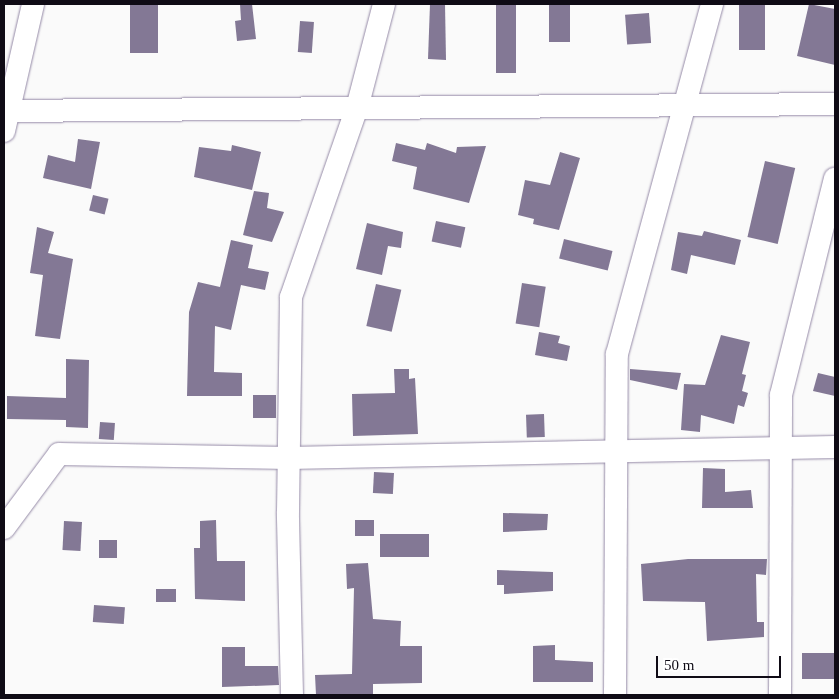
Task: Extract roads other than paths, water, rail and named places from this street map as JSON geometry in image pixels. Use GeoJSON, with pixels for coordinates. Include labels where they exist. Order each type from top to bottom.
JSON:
{"type":"FeatureCollection","features":[{"type":"Feature","properties":{"kind":"street"},"geometry":{"type":"LineString","coordinates":[[33,4],[5,118],[357,108],[835,104]]}},
{"type":"Feature","properties":{"kind":"street"},"geometry":{"type":"LineString","coordinates":[[292,695],[289,458],[291,297],[357,108],[384,4]]}},
{"type":"Feature","properties":{"kind":"street"},"geometry":{"type":"LineString","coordinates":[[615,695],[617,354],[687,105],[712,4]]}},
{"type":"Feature","properties":{"kind":"street"},"geometry":{"type":"LineString","coordinates":[[780,695],[778,448],[782,396],[835,179]]}},
{"type":"Feature","properties":{"kind":"street"},"geometry":{"type":"LineString","coordinates":[[4,528],[59,454],[289,458],[835,448]]}}]}
